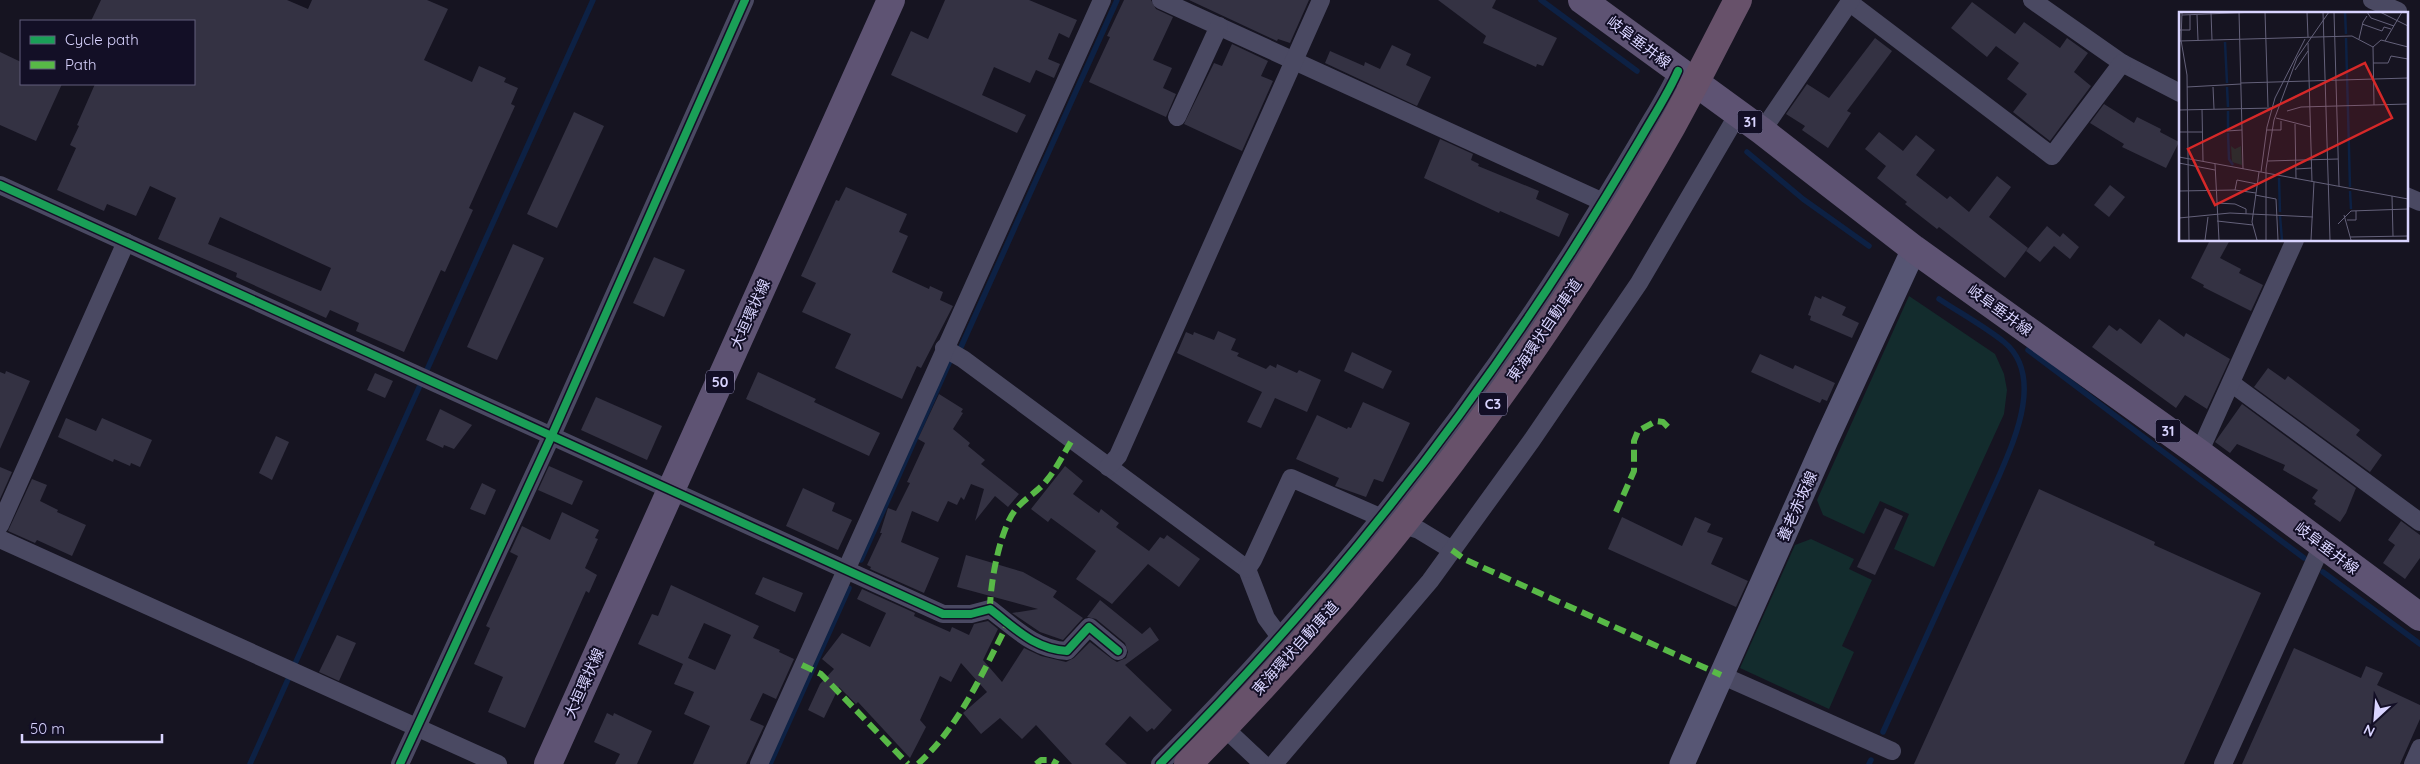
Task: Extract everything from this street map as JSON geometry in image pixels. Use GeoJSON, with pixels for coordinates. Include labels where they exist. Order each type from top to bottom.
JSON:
{"type":"FeatureCollection","features":[{"type":"Feature","properties":{"kind":"highway","name":"東海環状自動車道"},"geometry":{"type":"LineString","coordinates":[[1188,764],[1328,612],[1413,511],[1507,386],[1592,258],[1672,126],[1738,0]]}},
{"type":"Feature","properties":{"kind":"main road","name":"大垣環状線"},"geometry":{"type":"LineString","coordinates":[[548,764],[891,0]]}},
{"type":"Feature","properties":{"kind":"main road","name":"岐阜垂井線"},"geometry":{"type":"LineString","coordinates":[[1582,0],[1762,131],[1914,249],[2199,453],[2420,617]]}},
{"type":"Feature","properties":{"kind":"main road","name":"養老赤坂線"},"geometry":{"type":"LineString","coordinates":[[1682,764],[1914,249]]}},
{"type":"Feature","properties":{"kind":"street"},"geometry":{"type":"LineString","coordinates":[[400,764],[552,435],[745,0]]}},
{"type":"Feature","properties":{"kind":"street"},"geometry":{"type":"LineString","coordinates":[[759,764],[944,348],[1102,0]]}},
{"type":"Feature","properties":{"kind":"street"},"geometry":{"type":"LineString","coordinates":[[1161,0],[1603,202]]}},
{"type":"Feature","properties":{"kind":"street"},"geometry":{"type":"LineString","coordinates":[[1108,466],[1118,456],[1322,0]]}},
{"type":"Feature","properties":{"kind":"street"},"geometry":{"type":"LineString","coordinates":[[2032,0],[2122,63],[2179,92]]}},
{"type":"Feature","properties":{"kind":"street"},"geometry":{"type":"LineString","coordinates":[[2372,0],[2399,8]]}},
{"type":"Feature","properties":{"kind":"street"},"geometry":{"type":"LineString","coordinates":[[1762,131],[1850,1],[2052,156],[2122,63]]}},
{"type":"Feature","properties":{"kind":"street"},"geometry":{"type":"LineString","coordinates":[[1177,117],[1219,26]]}},
{"type":"Feature","properties":{"kind":"street"},"geometry":{"type":"LineString","coordinates":[[1160,764],[1210,714],[1280,638],[1382,518],[1478,389],[1539,302],[1603,202],[1678,71]]}},
{"type":"Feature","properties":{"kind":"street"},"geometry":{"type":"LineString","coordinates":[[1274,764],[1430,582],[1532,440],[1639,283],[1738,114]]}},
{"type":"Feature","properties":{"kind":"street"},"geometry":{"type":"LineString","coordinates":[[0,185],[943,614],[971,614],[990,609],[1033,643],[1051,650],[1066,651],[1089,627],[1118,651]]}},
{"type":"Feature","properties":{"kind":"street"},"geometry":{"type":"LineString","coordinates":[[2408,197],[2420,202]]}},
{"type":"Feature","properties":{"kind":"street"},"geometry":{"type":"LineString","coordinates":[[2199,453],[2295,241]]}},
{"type":"Feature","properties":{"kind":"street"},"geometry":{"type":"LineString","coordinates":[[0,526],[126,242]]}},
{"type":"Feature","properties":{"kind":"street"},"geometry":{"type":"LineString","coordinates":[[944,348],[963,359],[1246,570],[1266,618],[1280,638]]}},
{"type":"Feature","properties":{"kind":"street"},"geometry":{"type":"LineString","coordinates":[[2231,383],[2420,522]]}},
{"type":"Feature","properties":{"kind":"street"},"geometry":{"type":"LineString","coordinates":[[1246,570],[1253,560],[1291,478],[1382,518],[1419,530],[1452,550]]}},
{"type":"Feature","properties":{"kind":"street"},"geometry":{"type":"LineString","coordinates":[[0,539],[498,764]]}},
{"type":"Feature","properties":{"kind":"street"},"geometry":{"type":"LineString","coordinates":[[2223,764],[2322,545]]}},
{"type":"Feature","properties":{"kind":"street"},"geometry":{"type":"LineString","coordinates":[[1721,675],[1892,751]]}},
{"type":"Feature","properties":{"kind":"street"},"geometry":{"type":"LineString","coordinates":[[1210,714],[1263,764]]}},
{"type":"Feature","properties":{"kind":"street"},"geometry":{"type":"LineString","coordinates":[[2413,764],[2420,748]]}},
{"type":"Feature","properties":{"kind":"green space"},"geometry":{"type":"Polygon","coordinates":[[[1909,296],[1995,354],[2004,374],[2007,390],[2004,414],[1934,567],[1894,549],[1909,514],[1880,501],[1864,534],[1823,515],[1817,500],[1909,296]]]}},
{"type":"Feature","properties":{"kind":"green space"},"geometry":{"type":"Polygon","coordinates":[[[1811,539],[1854,559],[1849,569],[1872,580],[1842,646],[1854,652],[1829,709],[1740,668],[1795,545],[1811,539]]]}},
{"type":"Feature","properties":{"kind":"building"},"geometry":{"type":"Polygon","coordinates":[[[101,0],[287,0],[308,9],[312,0],[427,0],[448,9],[424,60],[472,82],[479,66],[506,78],[504,82],[518,88],[511,104],[515,106],[469,208],[473,210],[445,272],[441,270],[404,352],[356,331],[359,323],[330,310],[326,318],[236,277],[237,273],[158,239],[176,198],[150,186],[136,216],[107,204],[104,211],[57,190],[76,148],[70,145],[79,126],[77,125],[95,85],[195,85],[195,20],[91,20],[101,0]],[[220,217],[208,244],[321,291],[331,268],[220,217]]]}},
{"type":"Feature","properties":{"kind":"building"},"geometry":{"type":"Polygon","coordinates":[[[945,0],[1029,0],[1077,20],[1069,38],[1059,33],[1048,59],[1060,64],[1054,78],[1036,70],[1030,83],[994,67],[982,95],[1026,115],[1017,133],[891,75],[911,31],[928,39],[945,0]]]}},
{"type":"Feature","properties":{"kind":"building"},"geometry":{"type":"Polygon","coordinates":[[[1124,0],[1151,0],[1156,9],[1173,17],[1153,60],[1172,68],[1163,88],[1176,94],[1166,117],[1089,82],[1110,37],[1107,36],[1124,0]]]}},
{"type":"Feature","properties":{"kind":"building"},"geometry":{"type":"Polygon","coordinates":[[[1189,0],[1309,0],[1290,43],[1278,39],[1277,41],[1189,0]]]}},
{"type":"Feature","properties":{"kind":"building"},"geometry":{"type":"Polygon","coordinates":[[[1438,0],[1496,0],[1492,8],[1557,38],[1543,66],[1537,64],[1536,67],[1483,43],[1486,36],[1438,0]]]}},
{"type":"Feature","properties":{"kind":"building"},"geometry":{"type":"Polygon","coordinates":[[[1972,2],[2015,34],[2024,22],[2060,48],[2067,38],[2088,53],[2074,72],[2091,86],[2050,141],[2013,112],[2027,94],[2007,79],[2019,63],[1996,46],[1987,57],[1951,28],[1972,2]]]}},
{"type":"Feature","properties":{"kind":"building"},"geometry":{"type":"Polygon","coordinates":[[[1875,38],[1892,51],[1847,111],[1851,113],[1828,148],[1802,130],[1805,126],[1786,114],[1807,84],[1829,98],[1875,38]]]}},
{"type":"Feature","properties":{"kind":"building"},"geometry":{"type":"Polygon","coordinates":[[[1232,44],[1268,61],[1261,76],[1273,81],[1242,151],[1184,124],[1214,63],[1222,66],[1232,44]]]}},
{"type":"Feature","properties":{"kind":"building"},"geometry":{"type":"Polygon","coordinates":[[[1392,45],[1411,54],[1406,65],[1431,77],[1417,106],[1325,63],[1330,51],[1364,66],[1365,62],[1380,69],[1392,45]]]}},
{"type":"Feature","properties":{"kind":"building"},"geometry":{"type":"Polygon","coordinates":[[[0,52],[20,62],[20,85],[62,85],[36,141],[0,125],[0,52]]]}},
{"type":"Feature","properties":{"kind":"building"},"geometry":{"type":"Polygon","coordinates":[[[2104,104],[2134,123],[2137,117],[2161,129],[2160,132],[2179,142],[2166,168],[2122,147],[2124,144],[2090,123],[2104,104]]]}},
{"type":"Feature","properties":{"kind":"building"},"geometry":{"type":"Polygon","coordinates":[[[574,112],[604,126],[557,228],[527,214],[574,112]]]}},
{"type":"Feature","properties":{"kind":"building"},"geometry":{"type":"Polygon","coordinates":[[[1879,132],[1903,151],[1916,135],[1935,150],[1916,175],[1947,199],[1950,196],[1969,212],[1997,176],[2011,187],[1989,217],[2028,248],[2005,278],[1939,227],[1937,229],[1905,204],[1907,202],[1877,178],[1886,166],[1865,149],[1879,132]]]}},
{"type":"Feature","properties":{"kind":"building"},"geometry":{"type":"Polygon","coordinates":[[[1440,139],[1473,154],[1471,160],[1479,164],[1478,166],[1539,191],[1536,199],[1569,214],[1559,237],[1500,211],[1499,213],[1424,178],[1440,139]]]}},
{"type":"Feature","properties":{"kind":"building"},"geometry":{"type":"Polygon","coordinates":[[[2110,185],[2125,197],[2109,217],[2094,205],[2110,185]]]}},
{"type":"Feature","properties":{"kind":"building"},"geometry":{"type":"Polygon","coordinates":[[[846,187],[907,214],[899,232],[908,236],[892,272],[929,289],[930,286],[943,292],[940,300],[953,306],[921,368],[917,366],[902,399],[835,368],[851,334],[802,312],[816,283],[801,276],[836,200],[839,201],[846,187]]]}},
{"type":"Feature","properties":{"kind":"building"},"geometry":{"type":"Polygon","coordinates":[[[2047,226],[2060,237],[2063,233],[2079,247],[2070,259],[2054,246],[2040,262],[2026,251],[2047,226]]]}},
{"type":"Feature","properties":{"kind":"building"},"geometry":{"type":"Polygon","coordinates":[[[2210,241],[2229,241],[2220,258],[2241,269],[2239,273],[2263,285],[2251,311],[2203,287],[2204,285],[2191,278],[2210,241]]]}},
{"type":"Feature","properties":{"kind":"building"},"geometry":{"type":"Polygon","coordinates":[[[513,244],[544,258],[497,360],[467,347],[513,244]]]}},
{"type":"Feature","properties":{"kind":"building"},"geometry":{"type":"Polygon","coordinates":[[[654,257],[685,270],[664,317],[633,303],[654,257]]]}},
{"type":"Feature","properties":{"kind":"building"},"geometry":{"type":"Polygon","coordinates":[[[1815,296],[1821,299],[1822,296],[1846,307],[1842,315],[1859,323],[1852,338],[1810,320],[1811,316],[1808,315],[1815,296]]]}},
{"type":"Feature","properties":{"kind":"building"},"geometry":{"type":"Polygon","coordinates":[[[2159,319],[2184,337],[2186,333],[2230,359],[2207,409],[2185,395],[2176,408],[2092,347],[2109,325],[2117,331],[2120,328],[2141,344],[2159,319]]]}},
{"type":"Feature","properties":{"kind":"building"},"geometry":{"type":"Polygon","coordinates":[[[1218,331],[1236,339],[1231,350],[1239,353],[1237,356],[1266,369],[1270,365],[1276,368],[1277,364],[1297,373],[1299,370],[1321,380],[1307,412],[1275,398],[1261,428],[1247,422],[1262,392],[1177,353],[1186,332],[1193,335],[1194,332],[1214,340],[1218,331]]]}},
{"type":"Feature","properties":{"kind":"building"},"geometry":{"type":"Polygon","coordinates":[[[1352,352],[1392,371],[1383,389],[1344,371],[1352,352]]]}},
{"type":"Feature","properties":{"kind":"building"},"geometry":{"type":"Polygon","coordinates":[[[1760,354],[1793,369],[1795,365],[1835,383],[1827,401],[1822,399],[1820,403],[1751,372],[1760,354]]]}},
{"type":"Feature","properties":{"kind":"building"},"geometry":{"type":"Polygon","coordinates":[[[2268,368],[2285,380],[2288,376],[2360,430],[2356,435],[2382,455],[2370,472],[2254,387],[2268,368]]]}},
{"type":"Feature","properties":{"kind":"building"},"geometry":{"type":"Polygon","coordinates":[[[6,371],[30,381],[0,449],[0,372],[5,374],[6,371]]]}},
{"type":"Feature","properties":{"kind":"building"},"geometry":{"type":"Polygon","coordinates":[[[758,372],[816,399],[814,402],[880,433],[869,456],[746,399],[758,372]]]}},
{"type":"Feature","properties":{"kind":"building"},"geometry":{"type":"Polygon","coordinates":[[[375,373],[393,381],[385,398],[367,390],[375,373]]]}},
{"type":"Feature","properties":{"kind":"building"},"geometry":{"type":"Polygon","coordinates":[[[939,394],[963,409],[961,412],[963,413],[953,429],[970,443],[968,446],[985,460],[981,464],[1019,494],[1008,507],[995,496],[975,521],[984,489],[971,484],[964,500],[961,497],[957,505],[948,501],[938,522],[912,511],[901,542],[939,558],[924,593],[870,569],[871,567],[867,565],[882,533],[880,533],[888,508],[896,511],[910,483],[907,482],[925,443],[918,439],[939,394]]]}},
{"type":"Feature","properties":{"kind":"building"},"geometry":{"type":"Polygon","coordinates":[[[596,397],[662,426],[647,460],[581,430],[596,397]]]}},
{"type":"Feature","properties":{"kind":"building"},"geometry":{"type":"Polygon","coordinates":[[[1363,402],[1410,423],[1383,482],[1374,479],[1366,497],[1335,486],[1339,478],[1296,459],[1317,415],[1347,429],[1348,427],[1351,428],[1363,402]]]}},
{"type":"Feature","properties":{"kind":"building"},"geometry":{"type":"Polygon","coordinates":[[[2242,404],[2356,488],[2346,513],[2340,522],[2314,504],[2316,501],[2312,498],[2318,490],[2283,470],[2285,465],[2237,444],[2230,453],[2215,442],[2242,404]]]}},
{"type":"Feature","properties":{"kind":"building"},"geometry":{"type":"Polygon","coordinates":[[[440,409],[472,425],[454,449],[444,445],[443,448],[426,440],[440,409]]]}},
{"type":"Feature","properties":{"kind":"building"},"geometry":{"type":"Polygon","coordinates":[[[66,418],[96,431],[102,418],[152,440],[140,467],[131,463],[130,466],[114,459],[113,462],[58,437],[66,418]]]}},
{"type":"Feature","properties":{"kind":"building"},"geometry":{"type":"Polygon","coordinates":[[[276,436],[289,442],[272,480],[259,473],[276,436]]]}},
{"type":"Feature","properties":{"kind":"building"},"geometry":{"type":"Polygon","coordinates":[[[549,466],[583,481],[572,505],[538,490],[549,466]]]}},
{"type":"Feature","properties":{"kind":"building"},"geometry":{"type":"Polygon","coordinates":[[[1065,466],[1083,481],[1073,494],[1099,513],[1101,509],[1119,523],[1116,527],[1149,551],[1160,537],[1164,539],[1167,535],[1200,559],[1179,587],[1148,564],[1112,604],[1076,579],[1096,551],[1051,518],[1048,522],[1031,509],[1065,466]]]}},
{"type":"Feature","properties":{"kind":"building"},"geometry":{"type":"Polygon","coordinates":[[[0,467],[12,472],[0,499],[0,467]]]}},
{"type":"Feature","properties":{"kind":"building"},"geometry":{"type":"Polygon","coordinates":[[[32,479],[47,485],[40,501],[58,510],[57,512],[86,525],[72,556],[37,540],[35,543],[8,531],[32,479]]]}},
{"type":"Feature","properties":{"kind":"building"},"geometry":{"type":"Polygon","coordinates":[[[482,483],[496,490],[485,515],[470,509],[482,483]]]}},
{"type":"Feature","properties":{"kind":"building"},"geometry":{"type":"Polygon","coordinates":[[[803,488],[835,503],[832,511],[852,520],[838,550],[786,526],[803,488]]]}},
{"type":"Feature","properties":{"kind":"building"},"geometry":{"type":"Polygon","coordinates":[[[2039,489],[2155,542],[2154,545],[2261,593],[2184,764],[1914,764],[2039,489]]]}},
{"type":"Feature","properties":{"kind":"building"},"geometry":{"type":"Polygon","coordinates":[[[1885,508],[1903,516],[1875,575],[1857,567],[1885,508]]]}},
{"type":"Feature","properties":{"kind":"building"},"geometry":{"type":"Polygon","coordinates":[[[562,512],[599,530],[595,538],[598,539],[585,568],[597,575],[589,593],[586,591],[525,728],[488,712],[503,677],[474,664],[490,628],[486,626],[518,556],[510,552],[522,526],[550,540],[562,512]]]}},
{"type":"Feature","properties":{"kind":"building"},"geometry":{"type":"Polygon","coordinates":[[[1622,517],[1682,546],[1695,517],[1711,524],[1707,532],[1723,538],[1711,564],[1748,581],[1736,607],[1608,549],[1622,517]]]}},
{"type":"Feature","properties":{"kind":"building"},"geometry":{"type":"Polygon","coordinates":[[[2401,521],[2420,535],[2420,558],[2405,579],[2383,563],[2395,545],[2388,540],[2401,521]]]}},
{"type":"Feature","properties":{"kind":"building"},"geometry":{"type":"Polygon","coordinates":[[[966,555],[1023,572],[1057,591],[1053,597],[1083,618],[1063,640],[1040,632],[1012,613],[1038,609],[957,587],[966,555]]]}},
{"type":"Feature","properties":{"kind":"building"},"geometry":{"type":"Polygon","coordinates":[[[763,577],[803,593],[795,612],[755,594],[763,577]]]}},
{"type":"Feature","properties":{"kind":"building"},"geometry":{"type":"Polygon","coordinates":[[[671,585],[759,626],[753,638],[780,650],[779,652],[794,659],[776,699],[763,693],[750,720],[764,726],[746,764],[693,764],[710,726],[684,714],[694,692],[674,684],[683,664],[638,644],[652,614],[658,616],[671,585]],[[704,623],[688,658],[715,670],[731,635],[704,623]]]}},
{"type":"Feature","properties":{"kind":"building"},"geometry":{"type":"Polygon","coordinates":[[[862,589],[915,613],[914,616],[950,632],[952,627],[969,635],[974,624],[988,621],[998,629],[983,660],[1002,682],[1024,648],[1041,656],[1066,662],[1074,658],[1090,642],[1117,662],[1126,658],[1128,652],[1125,643],[1096,619],[1087,617],[1100,600],[1142,634],[1150,627],[1159,640],[1125,665],[1172,710],[1154,730],[1152,728],[1147,732],[1130,716],[1105,744],[1127,764],[1072,764],[1036,725],[1022,739],[1000,718],[981,734],[963,713],[987,692],[961,663],[951,682],[940,676],[920,720],[926,727],[910,758],[858,702],[856,704],[839,687],[824,718],[808,710],[820,684],[834,669],[822,659],[842,633],[870,647],[886,613],[857,599],[862,589]]]}},
{"type":"Feature","properties":{"kind":"building"},"geometry":{"type":"Polygon","coordinates":[[[337,635],[356,643],[339,681],[319,672],[337,635]]]}},
{"type":"Feature","properties":{"kind":"building"},"geometry":{"type":"Polygon","coordinates":[[[2294,648],[2361,678],[2366,666],[2383,673],[2377,685],[2420,705],[2420,719],[2400,764],[2242,764],[2294,648]]]}},
{"type":"Feature","properties":{"kind":"building"},"geometry":{"type":"Polygon","coordinates":[[[607,713],[613,716],[614,713],[652,731],[637,764],[615,764],[620,754],[594,742],[607,713]]]}},
{"type":"Feature","properties":{"kind":"waterway"},"geometry":{"type":"LineString","coordinates":[[250,764],[593,0]]}},
{"type":"Feature","properties":{"kind":"waterway"},"geometry":{"type":"LineString","coordinates":[[961,347],[1117,0]]}},
{"type":"Feature","properties":{"kind":"waterway"},"geometry":{"type":"LineString","coordinates":[[1541,0],[1637,71]]}},
{"type":"Feature","properties":{"kind":"waterway"},"geometry":{"type":"LineString","coordinates":[[1747,152],[1803,199],[1869,246]]}},
{"type":"Feature","properties":{"kind":"waterway"},"geometry":{"type":"LineString","coordinates":[[1883,732],[1999,476],[2012,444],[2022,407],[2024,389],[2022,372],[2016,356],[1996,336],[1939,299]]}},
{"type":"Feature","properties":{"kind":"waterway"},"geometry":{"type":"LineString","coordinates":[[2028,350],[2304,558]]}},
{"type":"Feature","properties":{"kind":"waterway"},"geometry":{"type":"LineString","coordinates":[[861,560],[950,361]]}},
{"type":"Feature","properties":{"kind":"waterway"},"geometry":{"type":"LineString","coordinates":[[2323,572],[2420,644]]}},
{"type":"Feature","properties":{"kind":"waterway"},"geometry":{"type":"LineString","coordinates":[[770,764],[849,588]]}},
{"type":"Feature","properties":{"kind":"waterway"},"geometry":{"type":"LineString","coordinates":[[1869,764],[1871,760]]}},
{"type":"Feature","properties":{"kind":"marked path"},"geometry":{"type":"LineString","coordinates":[[1616,512],[1634,471],[1634,441],[1638,431],[1656,421],[1663,422],[1669,428]]}},
{"type":"Feature","properties":{"kind":"marked path"},"geometry":{"type":"LineString","coordinates":[[990,609],[997,557],[1010,518],[1016,509],[1047,480],[1072,440]]}},
{"type":"Feature","properties":{"kind":"marked path"},"geometry":{"type":"LineString","coordinates":[[1452,550],[1464,559],[1721,675]]}},
{"type":"Feature","properties":{"kind":"marked path"},"geometry":{"type":"LineString","coordinates":[[918,764],[933,749],[958,716],[1008,623]]}},
{"type":"Feature","properties":{"kind":"marked path"},"geometry":{"type":"LineString","coordinates":[[802,665],[821,674],[908,764]]}},
{"type":"Feature","properties":{"kind":"marked path"},"geometry":{"type":"LineString","coordinates":[[1036,764],[1041,760],[1051,760],[1058,764]]}},
{"type":"Feature","properties":{"kind":"cycle path"},"geometry":{"type":"LineString","coordinates":[[400,764],[552,435],[745,0]]}},
{"type":"Feature","properties":{"kind":"cycle path"},"geometry":{"type":"LineString","coordinates":[[1160,764],[1273,644],[1380,519],[1430,454],[1479,388],[1572,251],[1661,104],[1678,71]]}},
{"type":"Feature","properties":{"kind":"cycle path"},"geometry":{"type":"LineString","coordinates":[[0,185],[943,614],[971,614],[990,609],[1035,642],[1067,651],[1089,627],[1118,651]]}}]}
